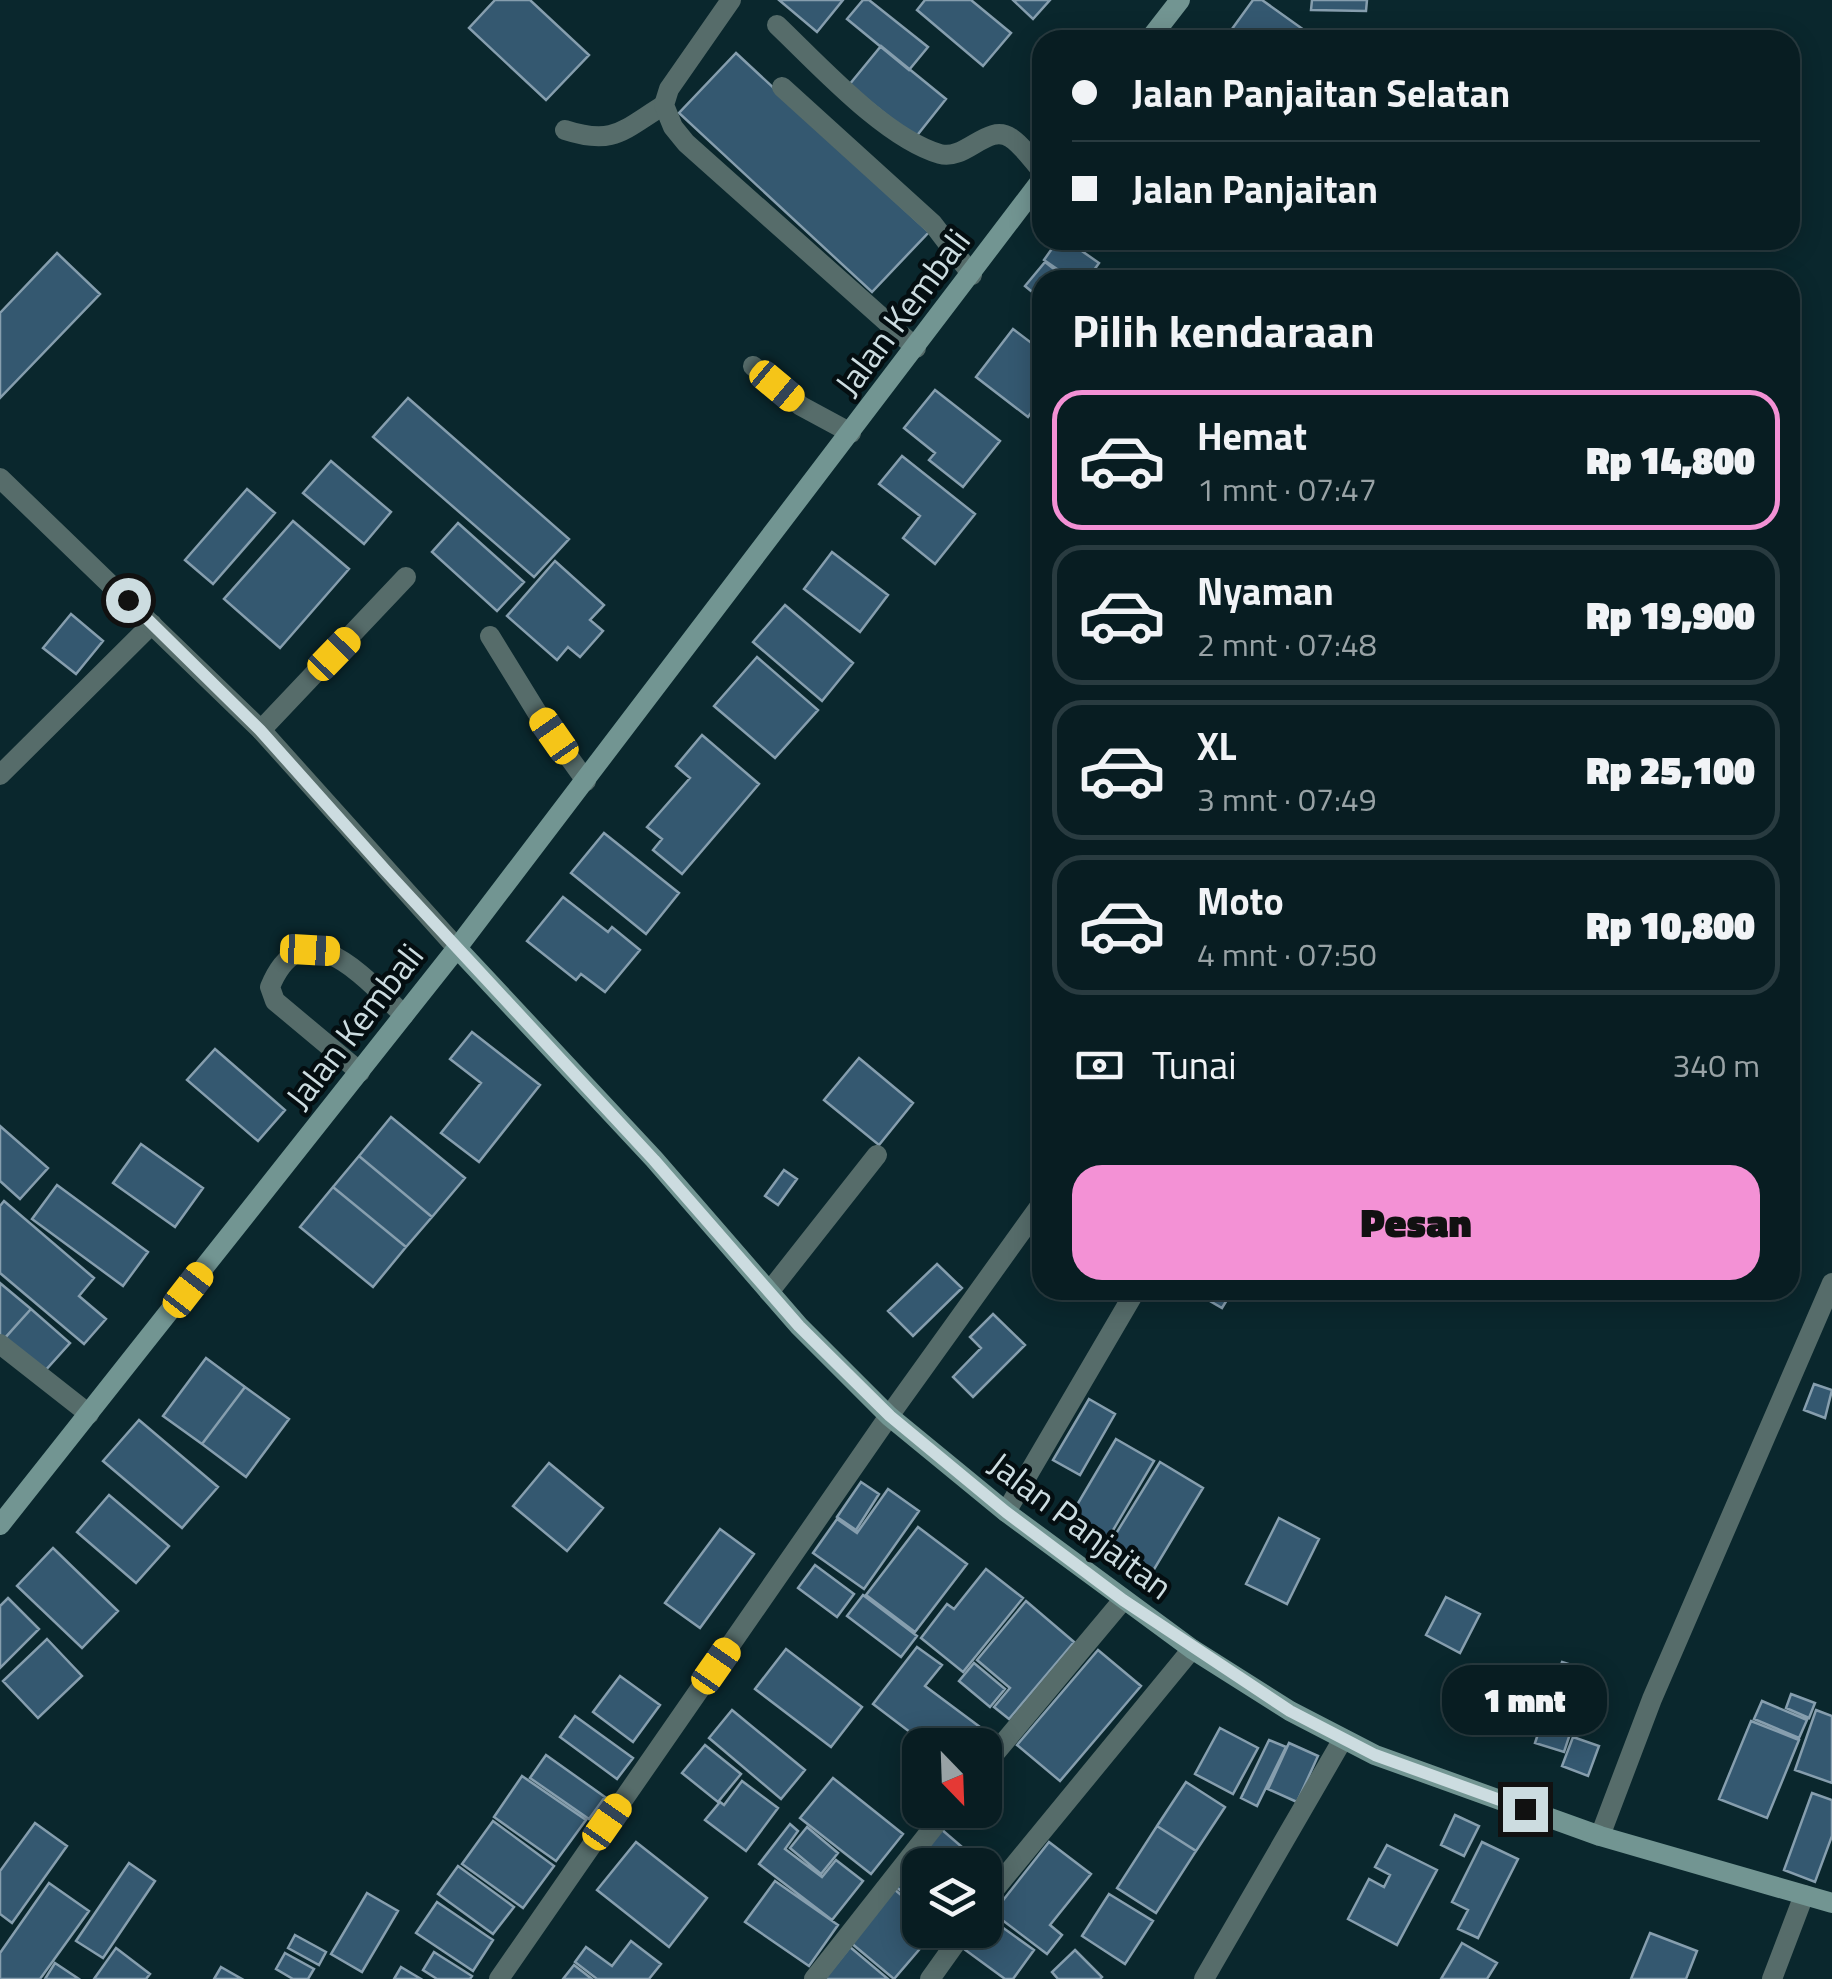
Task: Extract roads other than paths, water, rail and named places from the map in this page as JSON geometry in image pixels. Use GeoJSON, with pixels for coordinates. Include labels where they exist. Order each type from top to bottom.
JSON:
{"type":"FeatureCollection","features":[{"type":"Feature","properties":{"kind":"street"},"geometry":{"type":"LineString","coordinates":[[565,130],[593,139],[613,136],[664,105],[670,89],[730,0]]}},
{"type":"Feature","properties":{"kind":"street"},"geometry":{"type":"LineString","coordinates":[[1157,30],[1180,0]]}},
{"type":"Feature","properties":{"kind":"street"},"geometry":{"type":"LineString","coordinates":[[777,25],[849,94],[904,137],[939,154],[955,156],[994,134],[1009,136],[1032,163]]}},
{"type":"Feature","properties":{"kind":"street"},"geometry":{"type":"LineString","coordinates":[[782,87],[933,224],[972,274]]}},
{"type":"Feature","properties":{"kind":"street"},"geometry":{"type":"LineString","coordinates":[[664,105],[686,143],[916,348]]}},
{"type":"Feature","properties":{"kind":"street","name":"Jalan Kembali"},"geometry":{"type":"LineString","coordinates":[[0,1525],[458,948],[972,274],[1032,189]]}},
{"type":"Feature","properties":{"kind":"street"},"geometry":{"type":"LineString","coordinates":[[753,366],[802,406],[851,433]]}},
{"type":"Feature","properties":{"kind":"street"},"geometry":{"type":"LineString","coordinates":[[0,478],[260,730],[458,948]]}},
{"type":"Feature","properties":{"kind":"street"},"geometry":{"type":"LineString","coordinates":[[260,730],[406,577]]}},
{"type":"Feature","properties":{"kind":"street"},"geometry":{"type":"LineString","coordinates":[[0,775],[152,624]]}},
{"type":"Feature","properties":{"kind":"street"},"geometry":{"type":"LineString","coordinates":[[490,636],[586,782]]}},
{"type":"Feature","properties":{"kind":"street","name":"Jalan Panjaitan"},"geometry":{"type":"LineString","coordinates":[[458,948],[654,1160],[769,1292],[890,1416],[1006,1512],[1192,1649],[1290,1711],[1375,1755],[1600,1836],[1832,1902]]}},
{"type":"Feature","properties":{"kind":"street"},"geometry":{"type":"LineString","coordinates":[[360,1072],[275,1001],[270,987],[274,976],[291,957],[310,950],[330,952],[348,963],[404,1016]]}},
{"type":"Feature","properties":{"kind":"street"},"geometry":{"type":"LineString","coordinates":[[769,1292],[877,1155]]}},
{"type":"Feature","properties":{"kind":"street"},"geometry":{"type":"LineString","coordinates":[[499,1979],[1032,1217]]}},
{"type":"Feature","properties":{"kind":"street"},"geometry":{"type":"LineString","coordinates":[[1600,1836],[1652,1699],[1832,1282]]}},
{"type":"Feature","properties":{"kind":"street"},"geometry":{"type":"LineString","coordinates":[[1006,1512],[1130,1300]]}},
{"type":"Feature","properties":{"kind":"street"},"geometry":{"type":"LineString","coordinates":[[0,1344],[89,1414]]}},
{"type":"Feature","properties":{"kind":"street"},"geometry":{"type":"LineString","coordinates":[[1002,1744],[1123,1600]]}},
{"type":"Feature","properties":{"kind":"street"},"geometry":{"type":"LineString","coordinates":[[1002,1880],[1192,1649]]}},
{"type":"Feature","properties":{"kind":"street"},"geometry":{"type":"LineString","coordinates":[[1204,1979],[1343,1739]]}},
{"type":"Feature","properties":{"kind":"street"},"geometry":{"type":"LineString","coordinates":[[814,1979],[933,1828]]}},
{"type":"Feature","properties":{"kind":"street"},"geometry":{"type":"LineString","coordinates":[[1772,1979],[1804,1895]]}},
{"type":"Feature","properties":{"kind":"street"},"geometry":{"type":"LineString","coordinates":[[930,1979],[952,1948]]}}]}
